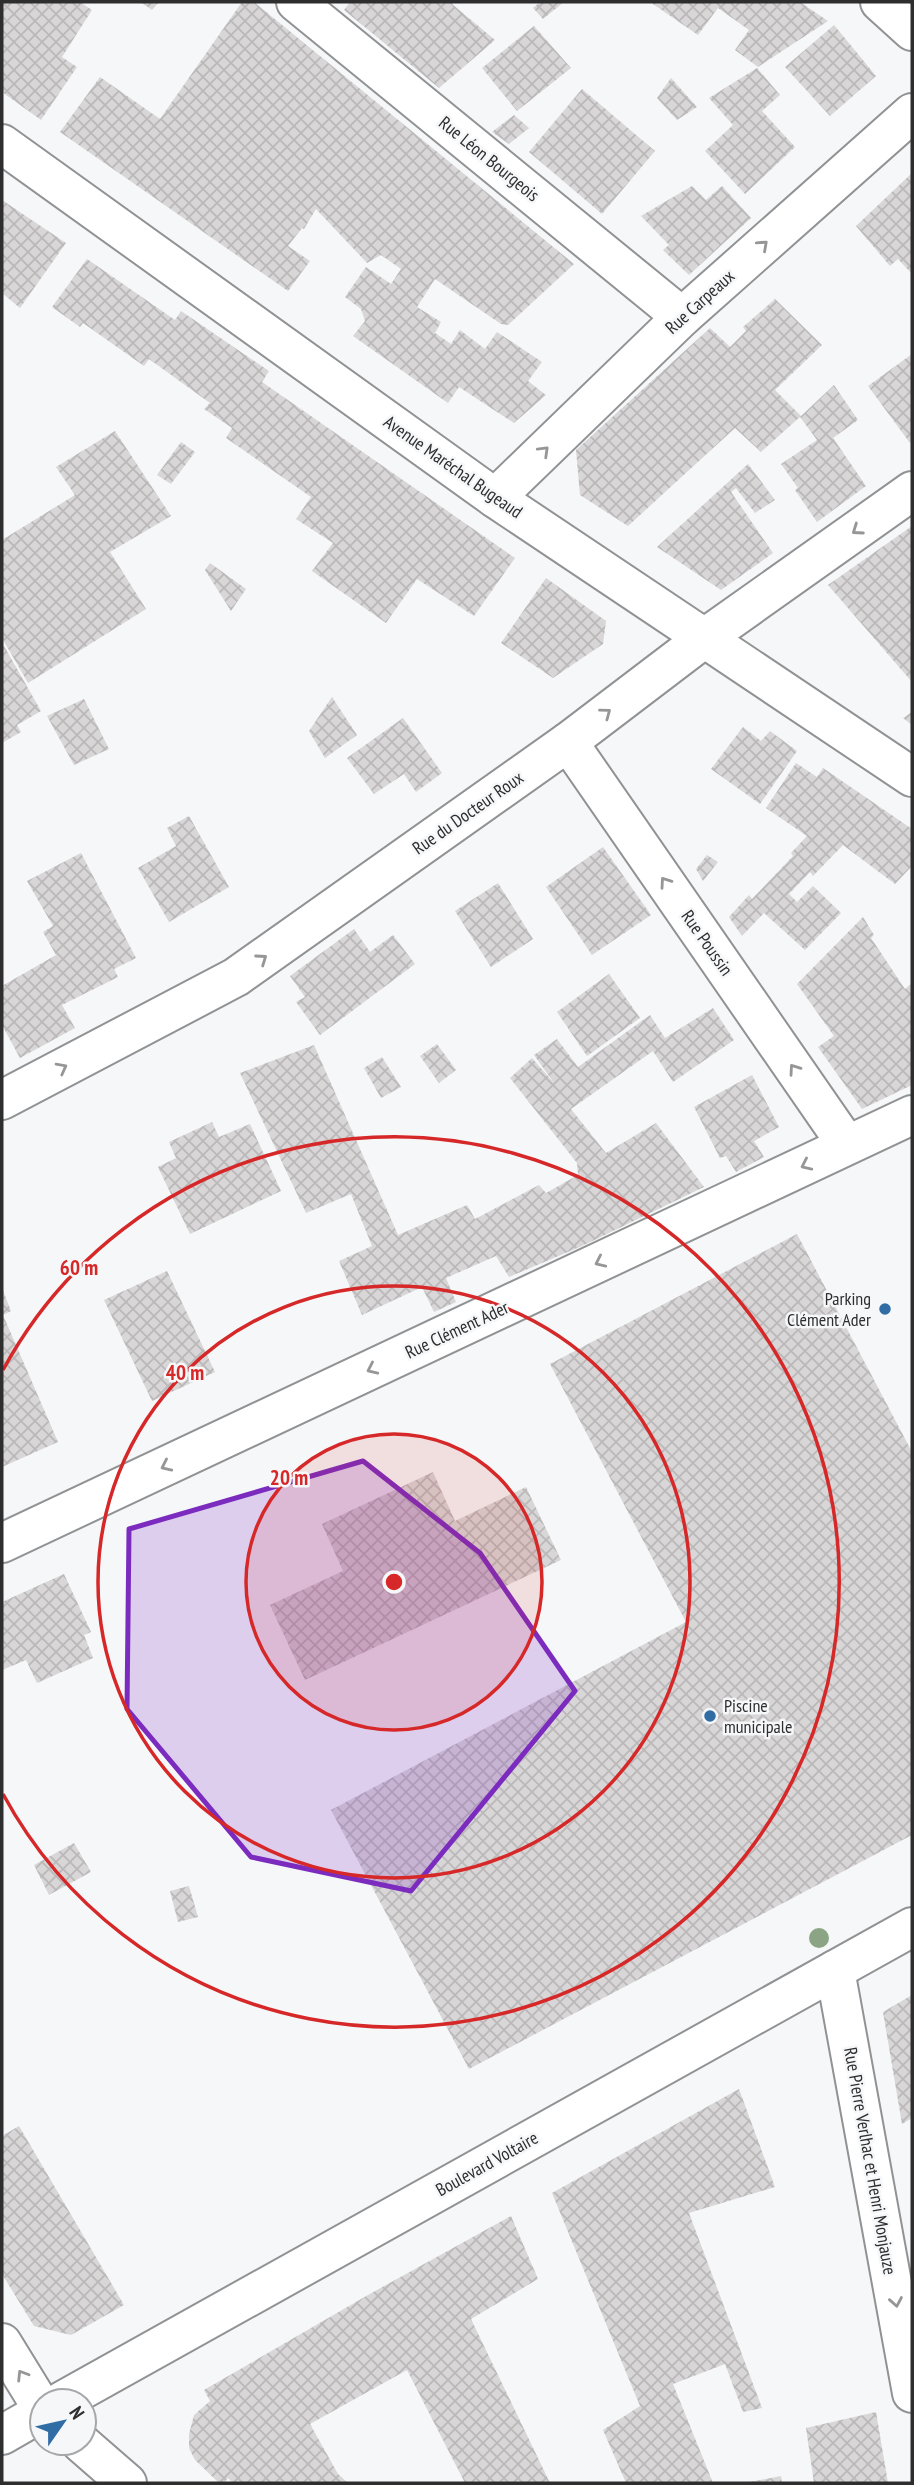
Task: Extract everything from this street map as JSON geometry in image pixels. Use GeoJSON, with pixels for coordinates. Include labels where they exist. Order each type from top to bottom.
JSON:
{"type":"FeatureCollection","features":[{"type":"Feature","properties":{"kind":"street","name":"Rue Léon Bourgeois"},"geometry":{"type":"LineString","coordinates":[[296,2],[682,317]]}},
{"type":"Feature","properties":{"kind":"street"},"geometry":{"type":"LineString","coordinates":[[880,2],[912,31]]}},
{"type":"Feature","properties":{"kind":"street","name":"Rue Carpeaux"},"geometry":{"type":"LineString","coordinates":[[495,498],[682,317],[912,113]]}},
{"type":"Feature","properties":{"kind":"street","name":"Avenue Maréchal Bugeaud"},"geometry":{"type":"LineString","coordinates":[[2,144],[495,498],[912,777]]}},
{"type":"Feature","properties":{"kind":"street","name":"Rue du Docteur Roux"},"geometry":{"type":"LineString","coordinates":[[2,1100],[236,977],[568,742],[706,637],[912,491]]}},
{"type":"Feature","properties":{"kind":"street","name":"Rue Poussin"},"geometry":{"type":"LineString","coordinates":[[568,742],[847,1145]]}},
{"type":"Feature","properties":{"kind":"street","name":"Rue Clément Ader"},"geometry":{"type":"LineString","coordinates":[[2,1543],[912,1115]]}},
{"type":"Feature","properties":{"kind":"street","name":"Boulevard Voltaire"},"geometry":{"type":"LineString","coordinates":[[87,2387],[912,1927]]}},
{"type":"Feature","properties":{"kind":"street","name":"Rue Pierre Verlhac et Henri Monjauze"},"geometry":{"type":"LineString","coordinates":[[835,1970],[912,2393]]}},
{"type":"Feature","properties":{"kind":"street"},"geometry":{"type":"LineString","coordinates":[[2,2343],[28,2387]]}},
{"type":"Feature","properties":{"kind":"street"},"geometry":{"type":"LineString","coordinates":[[2,2435],[28,2419]]}},
{"type":"Feature","properties":{"kind":"street"},"geometry":{"type":"LineString","coordinates":[[97,2457],[127,2483]]}},
{"type":"Feature","properties":{"kind":"highlighted area"},"geometry":{"type":"Polygon","coordinates":[[[363,1461],[480,1553],[575,1691],[411,1891],[251,1857],[127,1709],[129,1529],[363,1461]]]}},
{"type":"Feature","properties":{"kind":"building"},"geometry":{"type":"Polygon","coordinates":[[[2,2],[80,2],[92,10],[62,57],[77,67],[41,120],[2,92],[2,2]]]}},
{"type":"Feature","properties":{"kind":"building"},"geometry":{"type":"Polygon","coordinates":[[[141,2],[159,2],[152,10],[141,2]]]}},
{"type":"Feature","properties":{"kind":"building"},"geometry":{"type":"Polygon","coordinates":[[[242,2],[254,2],[574,264],[508,325],[501,324],[435,279],[417,307],[441,322],[435,333],[451,344],[460,330],[485,349],[497,332],[542,362],[528,381],[546,395],[514,423],[459,387],[448,403],[353,336],[365,321],[361,309],[345,297],[366,267],[391,284],[401,269],[381,255],[367,263],[316,209],[304,229],[302,228],[288,246],[310,261],[288,291],[60,132],[100,77],[160,119],[242,2]]]}},
{"type":"Feature","properties":{"kind":"building"},"geometry":{"type":"Polygon","coordinates":[[[350,2],[454,2],[452,4],[495,40],[439,88],[344,10],[350,2]]]}},
{"type":"Feature","properties":{"kind":"building"},"geometry":{"type":"Polygon","coordinates":[[[540,2],[564,2],[543,19],[533,8],[540,2]]]}},
{"type":"Feature","properties":{"kind":"building"},"geometry":{"type":"Polygon","coordinates":[[[650,2],[800,2],[828,21],[758,67],[735,50],[749,30],[718,8],[698,35],[650,2]]]}},
{"type":"Feature","properties":{"kind":"building"},"geometry":{"type":"Polygon","coordinates":[[[834,25],[876,76],[830,116],[785,67],[834,25]]]}},
{"type":"Feature","properties":{"kind":"building"},"geometry":{"type":"Polygon","coordinates":[[[534,26],[571,68],[517,111],[482,68],[534,26]]]}},
{"type":"Feature","properties":{"kind":"building"},"geometry":{"type":"Polygon","coordinates":[[[757,68],[780,95],[762,111],[795,147],[745,194],[705,151],[733,125],[709,98],[757,68]]]}},
{"type":"Feature","properties":{"kind":"building"},"geometry":{"type":"Polygon","coordinates":[[[671,78],[697,107],[677,120],[657,98],[671,78]]]}},
{"type":"Feature","properties":{"kind":"building"},"geometry":{"type":"Polygon","coordinates":[[[582,89],[655,151],[602,214],[529,152],[582,89]]]}},
{"type":"Feature","properties":{"kind":"building"},"geometry":{"type":"Polygon","coordinates":[[[514,115],[529,128],[509,144],[492,132],[514,115]]]}},
{"type":"Feature","properties":{"kind":"building"},"geometry":{"type":"Polygon","coordinates":[[[912,173],[912,274],[898,259],[890,266],[856,226],[912,173]]]}},
{"type":"Feature","properties":{"kind":"building"},"geometry":{"type":"Polygon","coordinates":[[[692,186],[706,200],[722,186],[751,218],[689,275],[663,250],[669,245],[641,216],[692,186]]]}},
{"type":"Feature","properties":{"kind":"building"},"geometry":{"type":"Polygon","coordinates":[[[2,200],[66,243],[20,308],[2,293],[2,200]]]}},
{"type":"Feature","properties":{"kind":"building"},"geometry":{"type":"Polygon","coordinates":[[[87,259],[175,320],[181,311],[269,371],[262,382],[515,558],[474,616],[417,579],[386,623],[312,571],[333,543],[296,519],[311,497],[226,438],[232,428],[204,409],[210,403],[149,359],[144,366],[83,323],[80,327],[52,307],[87,259]]]}},
{"type":"Feature","properties":{"kind":"building"},"geometry":{"type":"Polygon","coordinates":[[[775,299],[822,345],[775,390],[801,416],[761,452],[735,428],[628,526],[580,495],[576,450],[710,328],[730,347],[746,331],[743,327],[775,299]]]}},
{"type":"Feature","properties":{"kind":"building"},"geometry":{"type":"Polygon","coordinates":[[[912,354],[912,441],[910,443],[868,386],[912,354]]]}},
{"type":"Feature","properties":{"kind":"building"},"geometry":{"type":"Polygon","coordinates":[[[834,385],[858,420],[833,438],[866,486],[817,522],[781,464],[817,440],[800,417],[834,385]]]}},
{"type":"Feature","properties":{"kind":"building"},"geometry":{"type":"Polygon","coordinates":[[[115,431],[171,516],[110,552],[146,609],[28,683],[2,638],[2,540],[75,495],[56,467],[115,431]]]}},
{"type":"Feature","properties":{"kind":"building"},"geometry":{"type":"Polygon","coordinates":[[[181,442],[195,452],[171,484],[157,475],[181,442]]]}},
{"type":"Feature","properties":{"kind":"building"},"geometry":{"type":"Polygon","coordinates":[[[748,464],[775,500],[755,513],[736,488],[731,492],[773,553],[721,590],[657,547],[748,464]]]}},
{"type":"Feature","properties":{"kind":"building"},"geometry":{"type":"Polygon","coordinates":[[[912,526],[912,682],[828,585],[912,526]]]}},
{"type":"Feature","properties":{"kind":"building"},"geometry":{"type":"Polygon","coordinates":[[[210,563],[246,589],[231,611],[205,570],[210,563]]]}},
{"type":"Feature","properties":{"kind":"building"},"geometry":{"type":"Polygon","coordinates":[[[546,578],[606,621],[603,644],[553,678],[501,643],[546,578]]]}},
{"type":"Feature","properties":{"kind":"building"},"geometry":{"type":"Polygon","coordinates":[[[4,646],[41,711],[17,725],[21,732],[2,743],[2,648],[4,646]]]}},
{"type":"Feature","properties":{"kind":"building"},"geometry":{"type":"Polygon","coordinates":[[[332,697],[357,735],[325,758],[309,731],[332,697]]]}},
{"type":"Feature","properties":{"kind":"building"},"geometry":{"type":"Polygon","coordinates":[[[84,699],[109,749],[74,765],[47,716],[84,699]]]}},
{"type":"Feature","properties":{"kind":"building"},"geometry":{"type":"Polygon","coordinates":[[[912,712],[912,725],[903,718],[912,712]]]}},
{"type":"Feature","properties":{"kind":"building"},"geometry":{"type":"Polygon","coordinates":[[[403,718],[442,773],[416,792],[404,774],[374,794],[347,758],[403,718]]]}},
{"type":"Feature","properties":{"kind":"building"},"geometry":{"type":"Polygon","coordinates":[[[743,727],[761,741],[770,731],[797,751],[760,804],[711,769],[743,727]]]}},
{"type":"Feature","properties":{"kind":"building"},"geometry":{"type":"Polygon","coordinates":[[[796,763],[817,777],[823,768],[912,829],[912,866],[895,884],[843,845],[813,876],[810,872],[789,894],[797,902],[813,886],[841,913],[805,950],[764,913],[742,936],[729,917],[749,895],[752,899],[793,856],[791,853],[807,836],[766,808],[796,763]]]}},
{"type":"Feature","properties":{"kind":"building"},"geometry":{"type":"Polygon","coordinates":[[[189,816],[229,887],[169,922],[138,868],[176,846],[167,828],[189,816]]]}},
{"type":"Feature","properties":{"kind":"building"},"geometry":{"type":"Polygon","coordinates":[[[603,847],[651,915],[592,955],[546,887],[603,847]]]}},
{"type":"Feature","properties":{"kind":"building"},"geometry":{"type":"Polygon","coordinates":[[[81,853],[136,958],[114,969],[118,977],[62,1005],[75,1028],[20,1058],[2,1025],[2,986],[56,955],[43,932],[53,926],[27,881],[81,853]]]}},
{"type":"Feature","properties":{"kind":"building"},"geometry":{"type":"Polygon","coordinates":[[[707,855],[718,862],[703,881],[696,869],[707,855]]]}},
{"type":"Feature","properties":{"kind":"building"},"geometry":{"type":"Polygon","coordinates":[[[498,883],[533,939],[491,967],[455,911],[498,883]]]}},
{"type":"Feature","properties":{"kind":"building"},"geometry":{"type":"Polygon","coordinates":[[[863,917],[874,935],[871,938],[905,989],[912,983],[912,1085],[862,1109],[818,1047],[834,1036],[797,984],[863,917]]]}},
{"type":"Feature","properties":{"kind":"building"},"geometry":{"type":"Polygon","coordinates":[[[354,929],[370,952],[393,935],[415,964],[320,1035],[296,1002],[305,997],[290,976],[354,929]]]}},
{"type":"Feature","properties":{"kind":"building"},"geometry":{"type":"Polygon","coordinates":[[[609,974],[640,1018],[587,1056],[557,1012],[609,974]]]}},
{"type":"Feature","properties":{"kind":"building"},"geometry":{"type":"Polygon","coordinates":[[[713,1008],[734,1040],[673,1082],[653,1051],[571,1109],[606,1153],[656,1123],[704,1187],[582,1246],[509,1277],[496,1256],[446,1278],[456,1302],[434,1312],[422,1287],[362,1315],[339,1261],[372,1246],[351,1194],[306,1213],[240,1073],[314,1045],[398,1235],[467,1205],[475,1219],[539,1185],[546,1193],[578,1175],[577,1163],[510,1078],[532,1058],[554,1083],[534,1055],[557,1039],[578,1067],[650,1015],[665,1038],[713,1008]]]}},
{"type":"Feature","properties":{"kind":"building"},"geometry":{"type":"Polygon","coordinates":[[[437,1044],[456,1070],[439,1083],[420,1056],[437,1044]]]}},
{"type":"Feature","properties":{"kind":"building"},"geometry":{"type":"Polygon","coordinates":[[[382,1057],[401,1087],[381,1098],[364,1068],[382,1057]]]}},
{"type":"Feature","properties":{"kind":"building"},"geometry":{"type":"Polygon","coordinates":[[[752,1075],[779,1127],[754,1141],[764,1157],[736,1172],[726,1156],[720,1158],[694,1107],[752,1075]]]}},
{"type":"Feature","properties":{"kind":"building"},"geometry":{"type":"Polygon","coordinates":[[[212,1122],[219,1137],[250,1124],[281,1191],[190,1234],[158,1167],[176,1158],[169,1142],[212,1122]]]}},
{"type":"Feature","properties":{"kind":"building","name":"Piscine municipale"},"geometry":{"type":"Polygon","coordinates":[[[797,1234],[912,1452],[912,1835],[469,2069],[331,1810],[686,1622],[550,1364],[797,1234]]]}},
{"type":"Feature","properties":{"kind":"building"},"geometry":{"type":"Polygon","coordinates":[[[167,1271],[215,1372],[152,1401],[104,1300],[167,1271]]]}},
{"type":"Feature","properties":{"kind":"building"},"geometry":{"type":"Polygon","coordinates":[[[2,1288],[11,1311],[3,1315],[58,1442],[2,1467],[2,1288]]]}},
{"type":"Feature","properties":{"kind":"building"},"geometry":{"type":"Polygon","coordinates":[[[433,1472],[455,1521],[526,1487],[561,1560],[305,1680],[270,1605],[343,1571],[322,1524],[433,1472]]]}},
{"type":"Feature","properties":{"kind":"building"},"geometry":{"type":"Polygon","coordinates":[[[64,1574],[91,1632],[84,1635],[93,1658],[37,1683],[26,1660],[2,1670],[2,1602],[64,1574]]]}},
{"type":"Feature","properties":{"kind":"building"},"geometry":{"type":"Polygon","coordinates":[[[74,1843],[91,1872],[49,1895],[34,1865],[74,1843]]]}},
{"type":"Feature","properties":{"kind":"building"},"geometry":{"type":"Polygon","coordinates":[[[189,1886],[198,1917],[178,1922],[170,1891],[189,1886]]]}},
{"type":"Feature","properties":{"kind":"building"},"geometry":{"type":"Polygon","coordinates":[[[912,1995],[912,2118],[902,2124],[883,2012],[912,1995]]]}},
{"type":"Feature","properties":{"kind":"building"},"geometry":{"type":"Polygon","coordinates":[[[739,2089],[775,2187],[689,2213],[762,2408],[743,2412],[725,2364],[673,2384],[713,2483],[626,2483],[603,2430],[640,2406],[552,2193],[739,2089]]]}},
{"type":"Feature","properties":{"kind":"building"},"geometry":{"type":"Polygon","coordinates":[[[19,2126],[124,2305],[71,2335],[34,2326],[2,2274],[2,2136],[19,2126]]]}},
{"type":"Feature","properties":{"kind":"building"},"geometry":{"type":"Polygon","coordinates":[[[511,2216],[538,2279],[471,2319],[550,2483],[465,2483],[407,2370],[310,2424],[338,2474],[348,2483],[233,2483],[228,2478],[224,2483],[219,2483],[195,2460],[189,2448],[189,2434],[194,2415],[210,2401],[204,2390],[511,2216]]]}},
{"type":"Feature","properties":{"kind":"building"},"geometry":{"type":"Polygon","coordinates":[[[876,2412],[888,2483],[814,2483],[806,2428],[876,2412]]]}},
{"type":"Feature","properties":{"kind":"building"},"geometry":{"type":"Polygon","coordinates":[[[781,2476],[782,2483],[750,2483],[750,2482],[781,2476]]]}},
{"type":"Feature","properties":{"kind":"place","name":"Parking Clément Ader"},"geometry":{"type":"Point","coordinates":[885,1309]}},
{"type":"Feature","properties":{"kind":"place","name":"Piscine municipale"},"geometry":{"type":"Point","coordinates":[710,1716]}}]}
